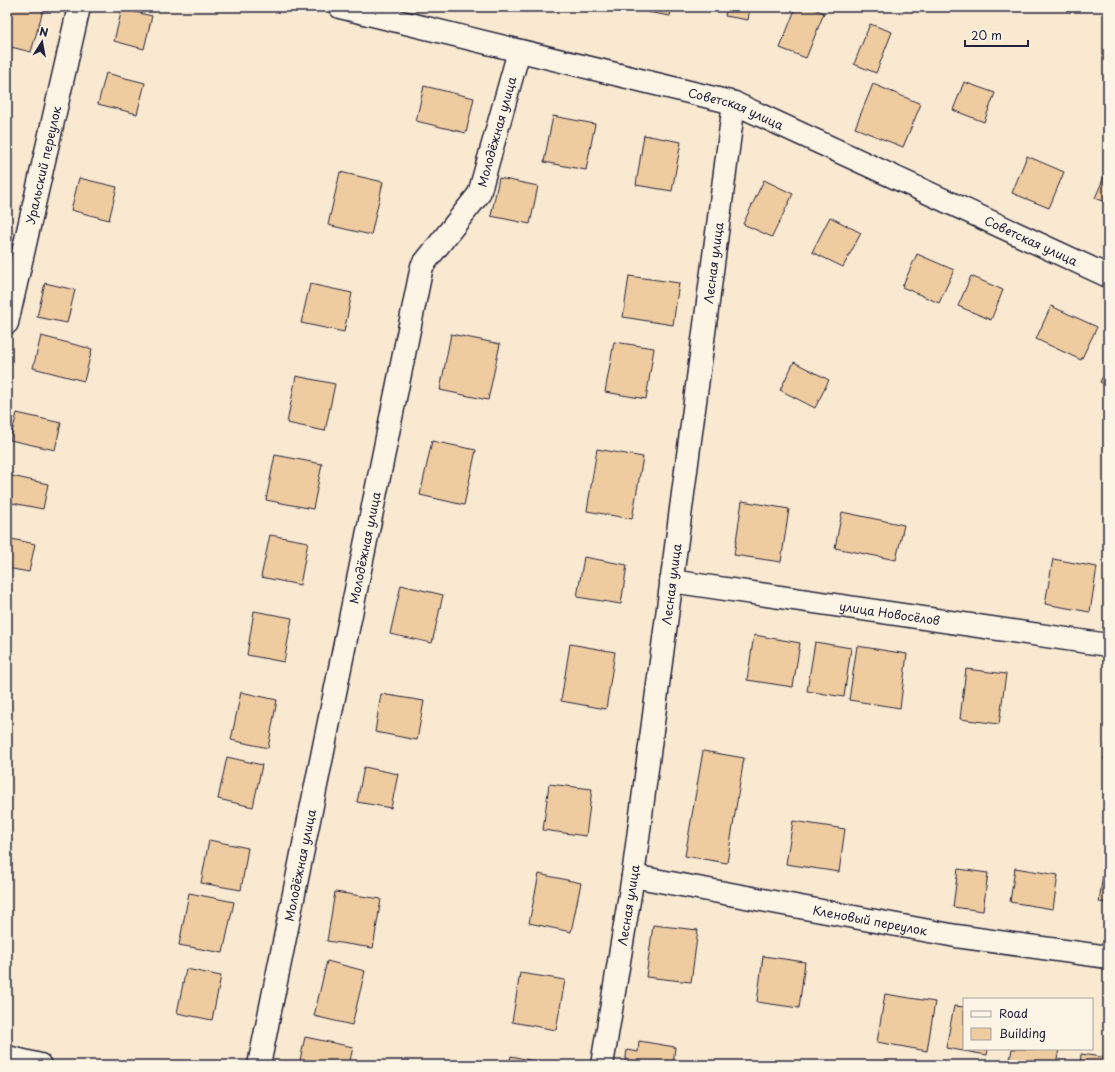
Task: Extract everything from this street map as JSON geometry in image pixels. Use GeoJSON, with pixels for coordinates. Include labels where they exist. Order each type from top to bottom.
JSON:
{"type":"FeatureCollection","features":[{"type":"Feature","properties":{"kind":"street","name":"Уральский переулок"},"geometry":{"type":"LineString","coordinates":[[9,309],[79,7]]}},
{"type":"Feature","properties":{"kind":"street","name":"Советская улица"},"geometry":{"type":"LineString","coordinates":[[340,7],[734,103],[1108,276]]}},
{"type":"Feature","properties":{"kind":"street","name":"Молодёжная улица"},"geometry":{"type":"LineString","coordinates":[[259,1065],[422,266],[479,194],[520,51]]}},
{"type":"Feature","properties":{"kind":"street","name":"Лесная улица"},"geometry":{"type":"LineString","coordinates":[[602,1065],[633,876],[734,103]]}},
{"type":"Feature","properties":{"kind":"street","name":"улица Новосёлов"},"geometry":{"type":"LineString","coordinates":[[671,581],[1108,645]]}},
{"type":"Feature","properties":{"kind":"street","name":"Кленовый переулок"},"geometry":{"type":"LineString","coordinates":[[633,876],[956,936],[1108,957]]}},
{"type":"Feature","properties":{"kind":"street"},"geometry":{"type":"LineString","coordinates":[[7,1057],[40,1065]]}},
{"type":"Feature","properties":{"kind":"building"},"geometry":{"type":"Polygon","coordinates":[[[7,7],[44,7],[31,52],[7,46],[7,7]]]}},
{"type":"Feature","properties":{"kind":"building"},"geometry":{"type":"Polygon","coordinates":[[[648,7],[672,7],[670,16],[647,12],[648,7]]]}},
{"type":"Feature","properties":{"kind":"building"},"geometry":{"type":"Polygon","coordinates":[[[727,7],[750,7],[748,20],[725,16],[727,7]]]}},
{"type":"Feature","properties":{"kind":"building"},"geometry":{"type":"Polygon","coordinates":[[[796,7],[809,7],[824,13],[806,58],[780,48],[796,7]]]}},
{"type":"Feature","properties":{"kind":"building"},"geometry":{"type":"Polygon","coordinates":[[[122,9],[152,16],[144,49],[114,41],[122,9]]]}},
{"type":"Feature","properties":{"kind":"building"},"geometry":{"type":"Polygon","coordinates":[[[870,24],[892,32],[876,73],[854,64],[870,24]]]}},
{"type":"Feature","properties":{"kind":"building"},"geometry":{"type":"Polygon","coordinates":[[[106,73],[145,83],[137,114],[98,104],[106,73]]]}},
{"type":"Feature","properties":{"kind":"building"},"geometry":{"type":"Polygon","coordinates":[[[964,82],[995,93],[984,122],[953,110],[964,82]]]}},
{"type":"Feature","properties":{"kind":"building"},"geometry":{"type":"Polygon","coordinates":[[[873,84],[921,104],[903,147],[855,128],[873,84]]]}},
{"type":"Feature","properties":{"kind":"building"},"geometry":{"type":"Polygon","coordinates":[[[424,86],[474,98],[466,133],[416,121],[424,86]]]}},
{"type":"Feature","properties":{"kind":"building"},"geometry":{"type":"Polygon","coordinates":[[[7,116],[11,117],[7,133],[7,116]]]}},
{"type":"Feature","properties":{"kind":"building"},"geometry":{"type":"Polygon","coordinates":[[[553,116],[595,124],[586,170],[544,162],[553,116]]]}},
{"type":"Feature","properties":{"kind":"building"},"geometry":{"type":"Polygon","coordinates":[[[644,135],[681,142],[672,191],[636,185],[644,135]]]}},
{"type":"Feature","properties":{"kind":"building"},"geometry":{"type":"Polygon","coordinates":[[[1027,156],[1064,172],[1049,208],[1012,193],[1027,156]]]}},
{"type":"Feature","properties":{"kind":"building"},"geometry":{"type":"Polygon","coordinates":[[[1108,168],[1108,203],[1095,198],[1108,168]]]}},
{"type":"Feature","properties":{"kind":"building"},"geometry":{"type":"Polygon","coordinates":[[[340,172],[383,182],[371,235],[328,225],[340,172]]]}},
{"type":"Feature","properties":{"kind":"building"},"geometry":{"type":"Polygon","coordinates":[[[79,178],[117,187],[109,220],[71,210],[79,178]]]}},
{"type":"Feature","properties":{"kind":"building"},"geometry":{"type":"Polygon","coordinates":[[[499,178],[538,186],[530,224],[491,216],[499,178]]]}},
{"type":"Feature","properties":{"kind":"building"},"geometry":{"type":"Polygon","coordinates":[[[764,180],[793,194],[772,237],[743,224],[764,180]]]}},
{"type":"Feature","properties":{"kind":"building"},"geometry":{"type":"Polygon","coordinates":[[[830,217],[861,233],[843,267],[812,252],[830,217]]]}},
{"type":"Feature","properties":{"kind":"building"},"geometry":{"type":"Polygon","coordinates":[[[917,254],[954,270],[939,303],[902,287],[917,254]]]}},
{"type":"Feature","properties":{"kind":"building"},"geometry":{"type":"Polygon","coordinates":[[[629,276],[679,283],[673,325],[623,317],[629,276]]]}},
{"type":"Feature","properties":{"kind":"building"},"geometry":{"type":"Polygon","coordinates":[[[971,276],[1003,290],[991,320],[958,306],[971,276]]]}},
{"type":"Feature","properties":{"kind":"building"},"geometry":{"type":"Polygon","coordinates":[[[45,283],[75,290],[67,323],[37,317],[45,283]]]}},
{"type":"Feature","properties":{"kind":"building"},"geometry":{"type":"Polygon","coordinates":[[[310,284],[352,293],[344,332],[301,323],[310,284]]]}},
{"type":"Feature","properties":{"kind":"building"},"geometry":{"type":"Polygon","coordinates":[[[1051,306],[1097,327],[1081,360],[1036,339],[1051,306]]]}},
{"type":"Feature","properties":{"kind":"building"},"geometry":{"type":"Polygon","coordinates":[[[451,334],[500,344],[488,400],[440,390],[451,334]]]}},
{"type":"Feature","properties":{"kind":"building"},"geometry":{"type":"Polygon","coordinates":[[[41,336],[92,349],[84,381],[33,368],[41,336]]]}},
{"type":"Feature","properties":{"kind":"building"},"geometry":{"type":"Polygon","coordinates":[[[614,342],[654,348],[646,399],[605,392],[614,342]]]}},
{"type":"Feature","properties":{"kind":"building"},"geometry":{"type":"Polygon","coordinates":[[[794,362],[829,380],[815,408],[780,390],[794,362]]]}},
{"type":"Feature","properties":{"kind":"building"},"geometry":{"type":"Polygon","coordinates":[[[1108,366],[1108,386],[1100,382],[1108,366]]]}},
{"type":"Feature","properties":{"kind":"building"},"geometry":{"type":"Polygon","coordinates":[[[296,376],[335,384],[325,431],[287,423],[296,376]]]}},
{"type":"Feature","properties":{"kind":"building"},"geometry":{"type":"Polygon","coordinates":[[[17,413],[61,423],[55,450],[10,440],[17,413]]]}},
{"type":"Feature","properties":{"kind":"building"},"geometry":{"type":"Polygon","coordinates":[[[432,441],[476,450],[464,505],[420,495],[432,441]]]}},
{"type":"Feature","properties":{"kind":"building"},"geometry":{"type":"Polygon","coordinates":[[[597,449],[643,457],[632,519],[587,511],[597,449]]]}},
{"type":"Feature","properties":{"kind":"building"},"geometry":{"type":"Polygon","coordinates":[[[275,455],[322,464],[313,509],[266,500],[275,455]]]}},
{"type":"Feature","properties":{"kind":"building"},"geometry":{"type":"Polygon","coordinates":[[[7,475],[48,484],[43,509],[7,502],[7,475]]]}},
{"type":"Feature","properties":{"kind":"building"},"geometry":{"type":"Polygon","coordinates":[[[742,501],[789,509],[781,562],[734,555],[742,501]]]}},
{"type":"Feature","properties":{"kind":"building"},"geometry":{"type":"Polygon","coordinates":[[[842,512],[904,525],[896,560],[835,548],[842,512]]]}},
{"type":"Feature","properties":{"kind":"building"},"geometry":{"type":"Polygon","coordinates":[[[270,535],[308,542],[300,585],[261,577],[270,535]]]}},
{"type":"Feature","properties":{"kind":"building"},"geometry":{"type":"Polygon","coordinates":[[[7,538],[35,544],[29,572],[7,568],[7,538]]]}},
{"type":"Feature","properties":{"kind":"building"},"geometry":{"type":"Polygon","coordinates":[[[584,557],[627,565],[621,604],[577,597],[584,557]]]}},
{"type":"Feature","properties":{"kind":"building"},"geometry":{"type":"Polygon","coordinates":[[[1053,559],[1097,567],[1090,612],[1045,604],[1053,559]]]}},
{"type":"Feature","properties":{"kind":"building"},"geometry":{"type":"Polygon","coordinates":[[[401,585],[443,595],[432,643],[390,634],[401,585]]]}},
{"type":"Feature","properties":{"kind":"building"},"geometry":{"type":"Polygon","coordinates":[[[254,611],[292,618],[284,662],[247,655],[254,611]]]}},
{"type":"Feature","properties":{"kind":"building"},"geometry":{"type":"Polygon","coordinates":[[[754,635],[800,643],[793,687],[747,680],[754,635]]]}},
{"type":"Feature","properties":{"kind":"building"},"geometry":{"type":"Polygon","coordinates":[[[815,642],[851,648],[844,697],[807,691],[815,642]]]}},
{"type":"Feature","properties":{"kind":"building"},"geometry":{"type":"Polygon","coordinates":[[[570,644],[615,652],[606,709],[561,701],[570,644]]]}},
{"type":"Feature","properties":{"kind":"building"},"geometry":{"type":"Polygon","coordinates":[[[857,646],[907,654],[900,708],[849,700],[857,646]]]}},
{"type":"Feature","properties":{"kind":"building"},"geometry":{"type":"Polygon","coordinates":[[[966,669],[1006,674],[999,724],[960,719],[966,669]]]}},
{"type":"Feature","properties":{"kind":"building"},"geometry":{"type":"Polygon","coordinates":[[[241,692],[277,700],[268,748],[231,740],[241,692]]]}},
{"type":"Feature","properties":{"kind":"building"},"geometry":{"type":"Polygon","coordinates":[[[381,694],[424,701],[417,740],[375,732],[381,694]]]}},
{"type":"Feature","properties":{"kind":"building"},"geometry":{"type":"Polygon","coordinates":[[[1108,730],[1108,761],[1104,760],[1108,730]]]}},
{"type":"Feature","properties":{"kind":"building"},"geometry":{"type":"Polygon","coordinates":[[[703,751],[744,758],[727,863],[685,856],[703,751]]]}},
{"type":"Feature","properties":{"kind":"building"},"geometry":{"type":"Polygon","coordinates":[[[227,757],[262,765],[253,807],[218,799],[227,757]]]}},
{"type":"Feature","properties":{"kind":"building"},"geometry":{"type":"Polygon","coordinates":[[[364,767],[398,774],[391,808],[357,802],[364,767]]]}},
{"type":"Feature","properties":{"kind":"building"},"geometry":{"type":"Polygon","coordinates":[[[549,784],[592,789],[586,836],[543,830],[549,784]]]}},
{"type":"Feature","properties":{"kind":"building"},"geometry":{"type":"Polygon","coordinates":[[[793,821],[845,829],[839,872],[786,864],[793,821]]]}},
{"type":"Feature","properties":{"kind":"building"},"geometry":{"type":"Polygon","coordinates":[[[209,840],[248,848],[241,890],[201,883],[209,840]]]}},
{"type":"Feature","properties":{"kind":"building"},"geometry":{"type":"Polygon","coordinates":[[[1015,868],[1058,875],[1053,909],[1010,902],[1015,868]]]}},
{"type":"Feature","properties":{"kind":"building"},"geometry":{"type":"Polygon","coordinates":[[[958,869],[988,873],[983,911],[953,907],[958,869]]]}},
{"type":"Feature","properties":{"kind":"building"},"geometry":{"type":"Polygon","coordinates":[[[539,874],[581,883],[571,932],[529,923],[539,874]]]}},
{"type":"Feature","properties":{"kind":"building"},"geometry":{"type":"Polygon","coordinates":[[[1103,874],[1108,874],[1108,903],[1099,902],[1103,874]]]}},
{"type":"Feature","properties":{"kind":"building"},"geometry":{"type":"Polygon","coordinates":[[[335,892],[381,899],[373,948],[327,941],[335,892]]]}},
{"type":"Feature","properties":{"kind":"building"},"geometry":{"type":"Polygon","coordinates":[[[189,893],[234,902],[223,953],[179,945],[189,893]]]}},
{"type":"Feature","properties":{"kind":"building"},"geometry":{"type":"Polygon","coordinates":[[[653,925],[698,930],[691,982],[646,977],[653,925]]]}},
{"type":"Feature","properties":{"kind":"building"},"geometry":{"type":"Polygon","coordinates":[[[763,956],[805,962],[799,1008],[757,1002],[763,956]]]}},
{"type":"Feature","properties":{"kind":"building"},"geometry":{"type":"Polygon","coordinates":[[[327,961],[365,971],[352,1025],[314,1016],[327,961]]]}},
{"type":"Feature","properties":{"kind":"building"},"geometry":{"type":"Polygon","coordinates":[[[186,969],[221,976],[212,1020],[177,1013],[186,969]]]}},
{"type":"Feature","properties":{"kind":"building"},"geometry":{"type":"Polygon","coordinates":[[[520,973],[565,980],[556,1030],[512,1022],[520,973]]]}},
{"type":"Feature","properties":{"kind":"building"},"geometry":{"type":"Polygon","coordinates":[[[885,994],[935,1002],[927,1051],[877,1042],[885,994]]]}},
{"type":"Feature","properties":{"kind":"building"},"geometry":{"type":"Polygon","coordinates":[[[954,1006],[963,1007],[963,1050],[988,1050],[987,1055],[946,1048],[954,1006]]]}},
{"type":"Feature","properties":{"kind":"building"},"geometry":{"type":"Polygon","coordinates":[[[305,1037],[353,1047],[349,1065],[299,1065],[305,1037]]]}},
{"type":"Feature","properties":{"kind":"building"},"geometry":{"type":"Polygon","coordinates":[[[639,1041],[675,1047],[673,1065],[625,1065],[627,1050],[638,1052],[639,1041]]]}},
{"type":"Feature","properties":{"kind":"building"},"geometry":{"type":"Polygon","coordinates":[[[1012,1050],[1059,1050],[1056,1065],[1038,1065],[1010,1060],[1012,1050]]]}},
{"type":"Feature","properties":{"kind":"building"},"geometry":{"type":"Polygon","coordinates":[[[1081,1054],[1108,1058],[1108,1065],[1080,1065],[1081,1054]]]}},
{"type":"Feature","properties":{"kind":"building"},"geometry":{"type":"Polygon","coordinates":[[[511,1056],[552,1065],[509,1065],[511,1056]]]}}]}
